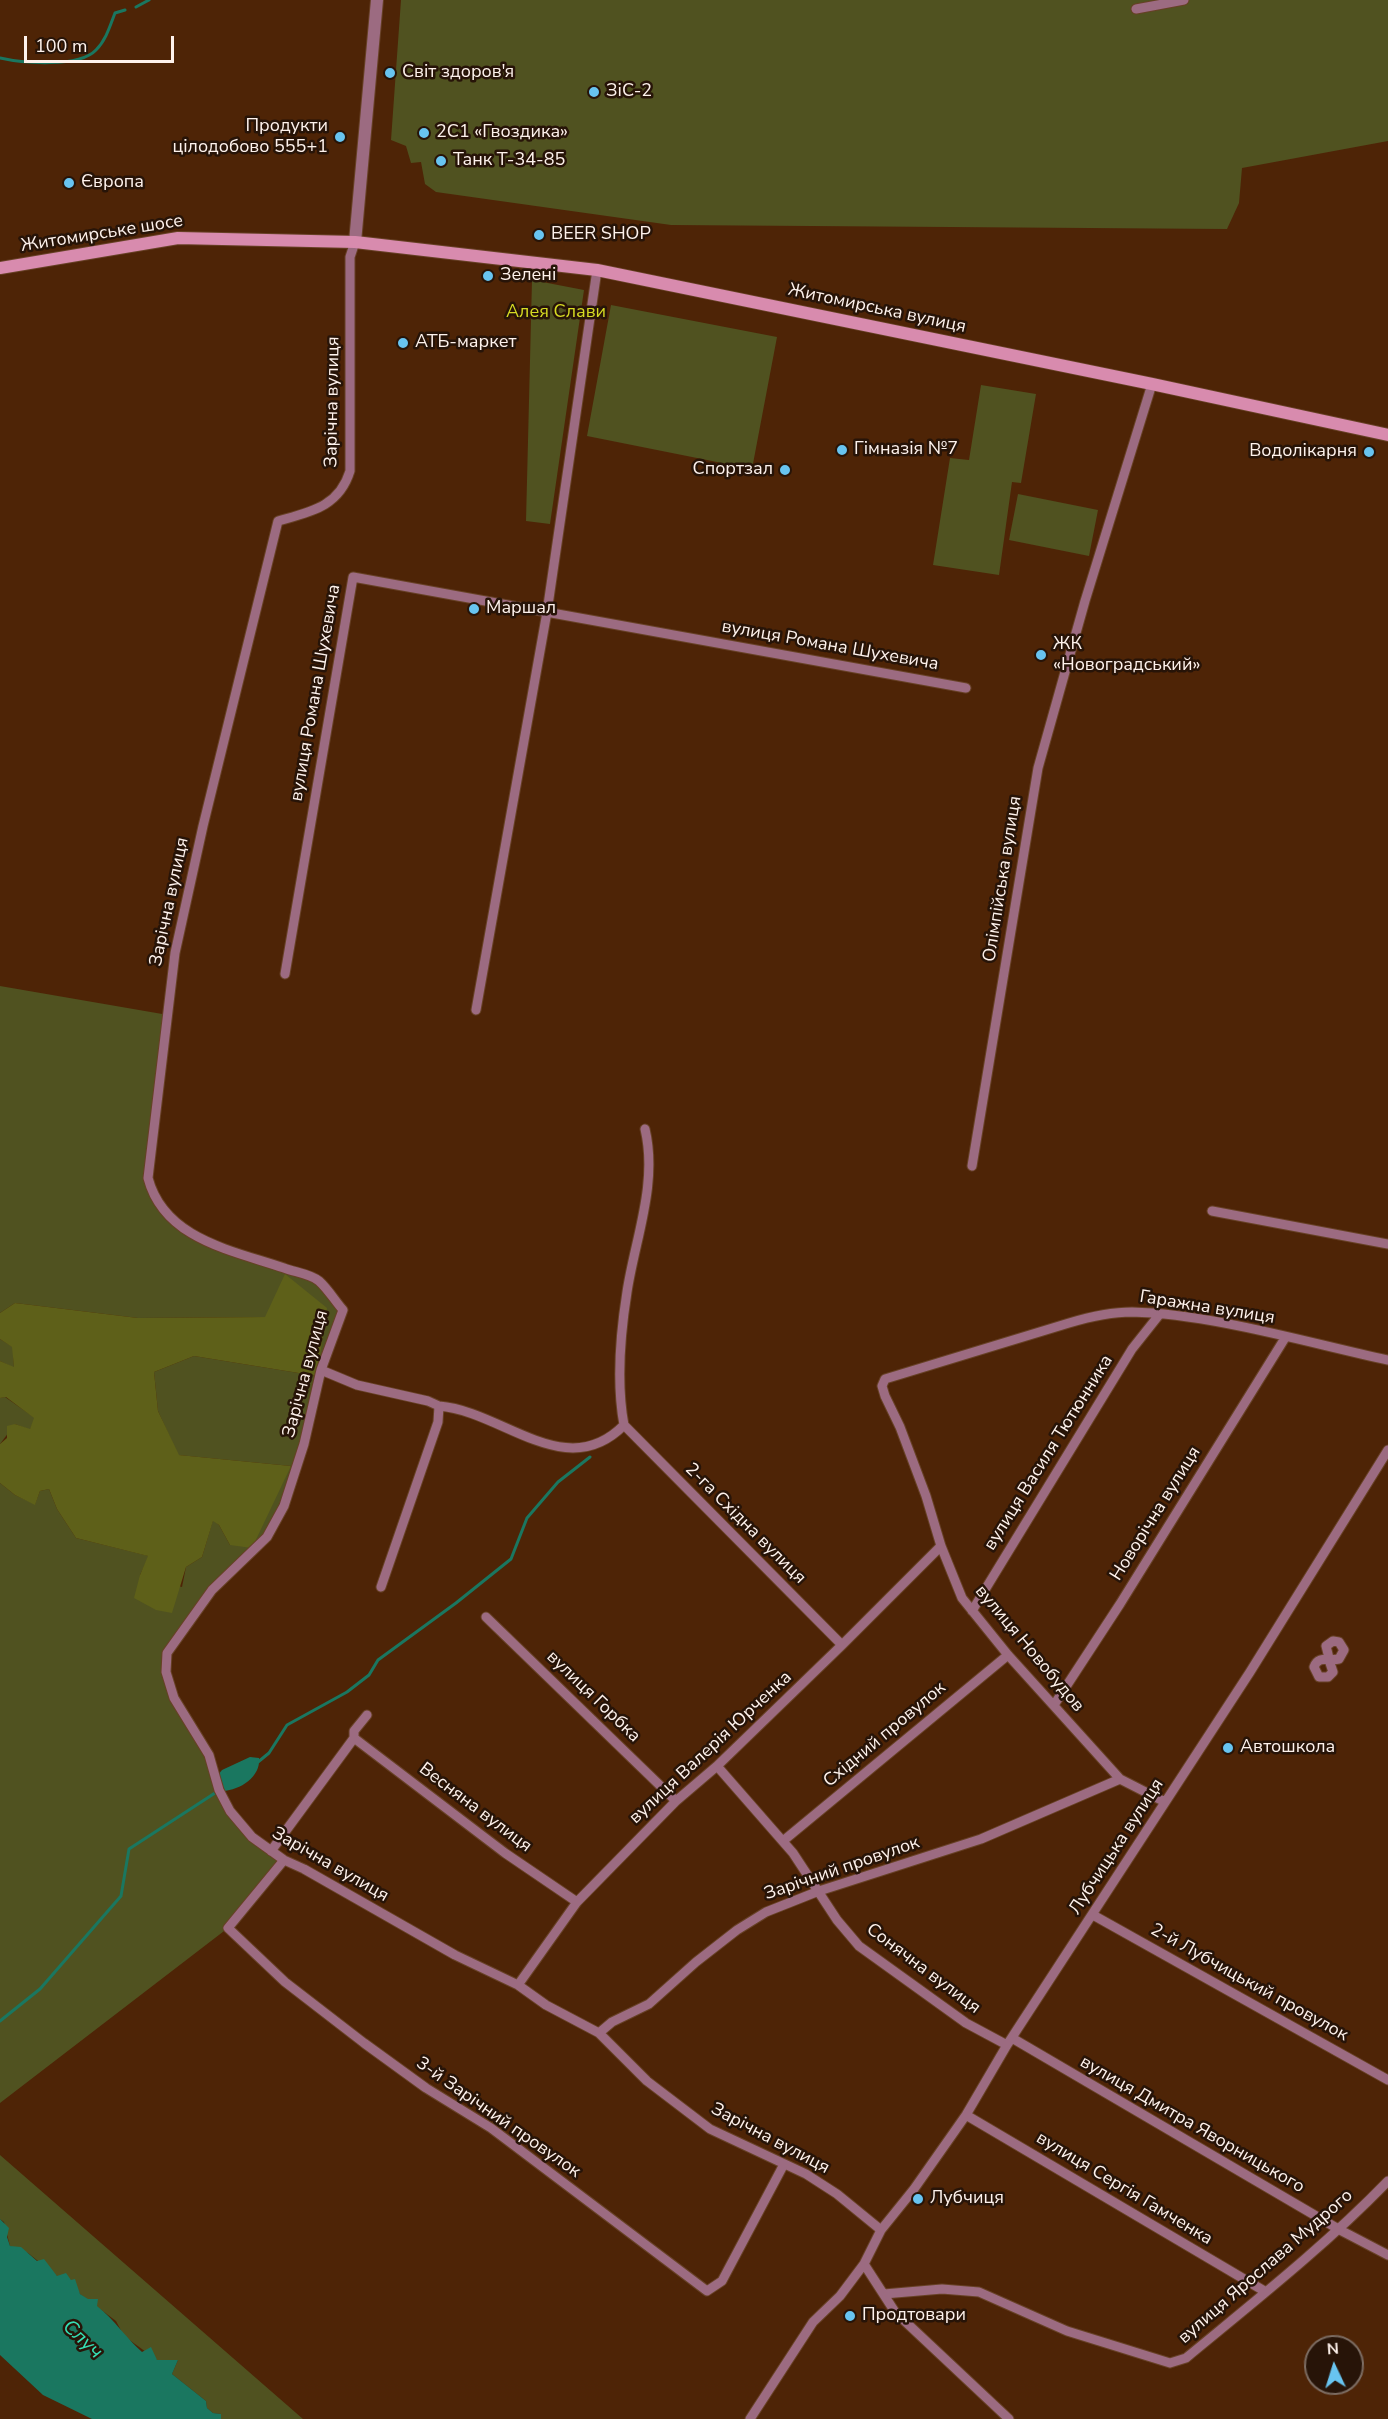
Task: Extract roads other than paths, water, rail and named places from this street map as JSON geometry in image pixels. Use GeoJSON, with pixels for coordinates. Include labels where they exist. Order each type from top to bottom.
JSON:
{"type":"FeatureCollection","features":[{"type":"Feature","properties":{"kind":"main road","name":"Житомирське шосе"},"geometry":{"type":"LineString","coordinates":[[0,268],[177,238],[355,242]]}},
{"type":"Feature","properties":{"kind":"main road","name":"Житомирська вулиця"},"geometry":{"type":"LineString","coordinates":[[355,242],[597,270],[1388,435]]}},
{"type":"Feature","properties":{"kind":"street"},"geometry":{"type":"LineString","coordinates":[[355,242],[377,0]]}},
{"type":"Feature","properties":{"kind":"street"},"geometry":{"type":"LineString","coordinates":[[1136,9],[1184,0]]}},
{"type":"Feature","properties":{"kind":"street","name":"Зарічна вулиця"},"geometry":{"type":"LineString","coordinates":[[355,242],[350,257],[350,471],[341,492],[332,500],[307,513],[278,521],[203,826],[175,953],[148,1178],[153,1197],[165,1214],[184,1230],[207,1242],[318,1280],[343,1310],[321,1371],[304,1444],[284,1506],[267,1537],[212,1590],[167,1653],[166,1672],[174,1698],[209,1755],[219,1790],[230,1811],[240,1826],[271,1851],[455,1955],[518,1985],[546,2005],[599,2032],[647,2081],[710,2128],[783,2166],[806,2174],[837,2194],[881,2230]]}},
{"type":"Feature","properties":{"kind":"street"},"geometry":{"type":"LineString","coordinates":[[476,1010],[547,612],[597,270]]}},
{"type":"Feature","properties":{"kind":"street","name":"Олімпійська вулиця"},"geometry":{"type":"LineString","coordinates":[[972,1166],[1038,768],[1084,601],[1152,384]]}},
{"type":"Feature","properties":{"kind":"street","name":"вулиця Романа Шухевича"},"geometry":{"type":"LineString","coordinates":[[285,974],[353,577],[966,687]]}},
{"type":"Feature","properties":{"kind":"street"},"geometry":{"type":"LineString","coordinates":[[321,1371],[357,1385],[473,1413],[549,1446],[573,1449],[592,1447],[612,1437],[624,1425],[618,1392],[627,1293],[648,1187],[648,1143],[645,1129]]}},
{"type":"Feature","properties":{"kind":"street"},"geometry":{"type":"LineString","coordinates":[[1212,1211],[1388,1244]]}},
{"type":"Feature","properties":{"kind":"street","name":"Гаражна вулиця"},"geometry":{"type":"LineString","coordinates":[[885,1379],[1099,1315],[1131,1312],[1219,1324],[1388,1360]]}},
{"type":"Feature","properties":{"kind":"street","name":"вулиця Василя Тютюнника"},"geometry":{"type":"LineString","coordinates":[[972,1611],[1132,1349],[1159,1315]]}},
{"type":"Feature","properties":{"kind":"street","name":"Новорічна вулиця"},"geometry":{"type":"LineString","coordinates":[[1054,1705],[1120,1604],[1285,1338]]}},
{"type":"Feature","properties":{"kind":"street","name":"вулиця Новобудов"},"geometry":{"type":"LineString","coordinates":[[885,1379],[882,1386],[885,1396],[900,1427],[926,1496],[954,1581],[972,1611],[1008,1655],[1120,1779],[1165,1802]]}},
{"type":"Feature","properties":{"kind":"street"},"geometry":{"type":"LineString","coordinates":[[381,1587],[438,1422],[439,1406]]}},
{"type":"Feature","properties":{"kind":"street","name":"2-га Східна вулиця"},"geometry":{"type":"LineString","coordinates":[[624,1425],[842,1645]]}},
{"type":"Feature","properties":{"kind":"street","name":"Лубчицька вулиця"},"geometry":{"type":"LineString","coordinates":[[750,2419],[813,2322],[840,2296],[865,2260],[881,2230],[914,2189],[966,2115],[1010,2041],[1250,1672],[1388,1450]]}},
{"type":"Feature","properties":{"kind":"street","name":"вулиця Валерія Юрченка"},"geometry":{"type":"LineString","coordinates":[[518,1985],[577,1902],[676,1801],[717,1766],[941,1546]]}},
{"type":"Feature","properties":{"kind":"street","name":"вулиця Горбка"},"geometry":{"type":"LineString","coordinates":[[486,1617],[676,1801]]}},
{"type":"Feature","properties":{"kind":"street"},"geometry":{"type":"LineString","coordinates":[[1329,1659],[1326,1646],[1333,1641],[1339,1642],[1344,1650],[1339,1659],[1319,1659],[1315,1662],[1314,1667],[1319,1677],[1328,1677],[1333,1672],[1329,1659]]}},
{"type":"Feature","properties":{"kind":"street","name":"Східний провулок"},"geometry":{"type":"LineString","coordinates":[[783,1841],[1008,1655]]}},
{"type":"Feature","properties":{"kind":"street"},"geometry":{"type":"LineString","coordinates":[[271,1851],[354,1738],[354,1731],[367,1715]]}},
{"type":"Feature","properties":{"kind":"street","name":"Весняна вулиця"},"geometry":{"type":"LineString","coordinates":[[354,1738],[505,1852],[577,1902]]}},
{"type":"Feature","properties":{"kind":"street","name":"Сонячна вулиця"},"geometry":{"type":"LineString","coordinates":[[717,1766],[783,1841],[837,1920],[860,1946],[966,2023],[1010,2041]]}},
{"type":"Feature","properties":{"kind":"street","name":"Зарічний провулок"},"geometry":{"type":"LineString","coordinates":[[599,2032],[612,2022],[649,2004],[696,1962],[737,1930],[766,1912],[819,1891],[981,1839],[1120,1779]]}},
{"type":"Feature","properties":{"kind":"street","name":"3-й Зарічний провулок"},"geometry":{"type":"LineString","coordinates":[[284,1860],[228,1928],[285,1982],[364,2043],[426,2088],[491,2128],[707,2291],[722,2281],[783,2166]]}},
{"type":"Feature","properties":{"kind":"street","name":"2-й Лубчицький провулок"},"geometry":{"type":"LineString","coordinates":[[1093,1915],[1388,2080]]}},
{"type":"Feature","properties":{"kind":"street","name":"вулиця Дмитра Яворницького"},"geometry":{"type":"LineString","coordinates":[[1010,2041],[1340,2230],[1388,2255]]}},
{"type":"Feature","properties":{"kind":"street","name":"вулиця Сергія Гамченка"},"geometry":{"type":"LineString","coordinates":[[966,2115],[1266,2292]]}},
{"type":"Feature","properties":{"kind":"street","name":"вулиця Ярослава Мудрого"},"geometry":{"type":"LineString","coordinates":[[884,2294],[942,2289],[979,2292],[1067,2331],[1170,2363],[1186,2358],[1266,2292],[1340,2230],[1388,2181]]}},
{"type":"Feature","properties":{"kind":"street"},"geometry":{"type":"LineString","coordinates":[[865,2260],[895,2312],[1009,2419]]}},
{"type":"Feature","properties":{"kind":"water"},"geometry":{"type":"Polygon","coordinates":[[[250,1757],[259,1758],[259,1765],[253,1777],[236,1788],[223,1791],[218,1775],[222,1770],[250,1757]]]}},
{"type":"Feature","properties":{"kind":"water","name":"Случ"},"geometry":{"type":"Polygon","coordinates":[[[0,2219],[9,2228],[7,2237],[10,2246],[21,2247],[37,2261],[44,2259],[57,2276],[66,2273],[71,2280],[75,2279],[80,2294],[88,2299],[98,2299],[97,2306],[142,2352],[151,2347],[157,2360],[178,2360],[172,2374],[206,2401],[207,2408],[213,2413],[221,2414],[221,2419],[92,2419],[43,2395],[0,2355],[0,2219]]]}},
{"type":"Feature","properties":{"kind":"waterway"},"geometry":{"type":"LineString","coordinates":[[136,7],[149,0]]}},
{"type":"Feature","properties":{"kind":"waterway"},"geometry":{"type":"LineString","coordinates":[[0,58],[50,63],[77,60],[88,56],[102,42],[115,13],[125,10]]}},
{"type":"Feature","properties":{"kind":"waterway"},"geometry":{"type":"LineString","coordinates":[[258,1762],[269,1753],[287,1725],[347,1692],[369,1675],[378,1660],[511,1559],[527,1518],[558,1482],[590,1457]]}},
{"type":"Feature","properties":{"kind":"waterway"},"geometry":{"type":"LineString","coordinates":[[0,2021],[40,1989],[121,1896],[129,1849],[215,1793]]}},
{"type":"Feature","properties":{"kind":"place","name":"Світ здоров'я"},"geometry":{"type":"Point","coordinates":[390,73]}},
{"type":"Feature","properties":{"kind":"place","name":"ЗіС-2"},"geometry":{"type":"Point","coordinates":[594,92]}},
{"type":"Feature","properties":{"kind":"place","name":"2С1 «Гвоздика»"},"geometry":{"type":"Point","coordinates":[424,133]}},
{"type":"Feature","properties":{"kind":"place","name":"Продукти цілодобово 555+1"},"geometry":{"type":"Point","coordinates":[340,137]}},
{"type":"Feature","properties":{"kind":"place","name":"Танк Т-34-85"},"geometry":{"type":"Point","coordinates":[441,161]}},
{"type":"Feature","properties":{"kind":"place","name":"Європа"},"geometry":{"type":"Point","coordinates":[69,183]}},
{"type":"Feature","properties":{"kind":"place","name":"BEER SHOP"},"geometry":{"type":"Point","coordinates":[539,235]}},
{"type":"Feature","properties":{"kind":"place","name":"Зелені"},"geometry":{"type":"Point","coordinates":[488,276]}},
{"type":"Feature","properties":{"kind":"place","name":"АТБ-маркет"},"geometry":{"type":"Point","coordinates":[403,343]}},
{"type":"Feature","properties":{"kind":"place","name":"Гімназія №7"},"geometry":{"type":"Point","coordinates":[842,450]}},
{"type":"Feature","properties":{"kind":"place","name":"Водолікарня"},"geometry":{"type":"Point","coordinates":[1369,452]}},
{"type":"Feature","properties":{"kind":"place","name":"Спортзал"},"geometry":{"type":"Point","coordinates":[785,470]}},
{"type":"Feature","properties":{"kind":"place","name":"Маршал"},"geometry":{"type":"Point","coordinates":[474,609]}},
{"type":"Feature","properties":{"kind":"place","name":"ЖК «Новоградський»"},"geometry":{"type":"Point","coordinates":[1041,655]}},
{"type":"Feature","properties":{"kind":"place","name":"Автошкола"},"geometry":{"type":"Point","coordinates":[1228,1748]}},
{"type":"Feature","properties":{"kind":"place","name":"Лубчиця"},"geometry":{"type":"Point","coordinates":[918,2199]}},
{"type":"Feature","properties":{"kind":"place","name":"Продтовари"},"geometry":{"type":"Point","coordinates":[850,2316]}},
{"type":"Feature","properties":{"kind":"park label","name":"Алея Слави"},"geometry":{"type":"Point","coordinates":[556,313]}}]}
